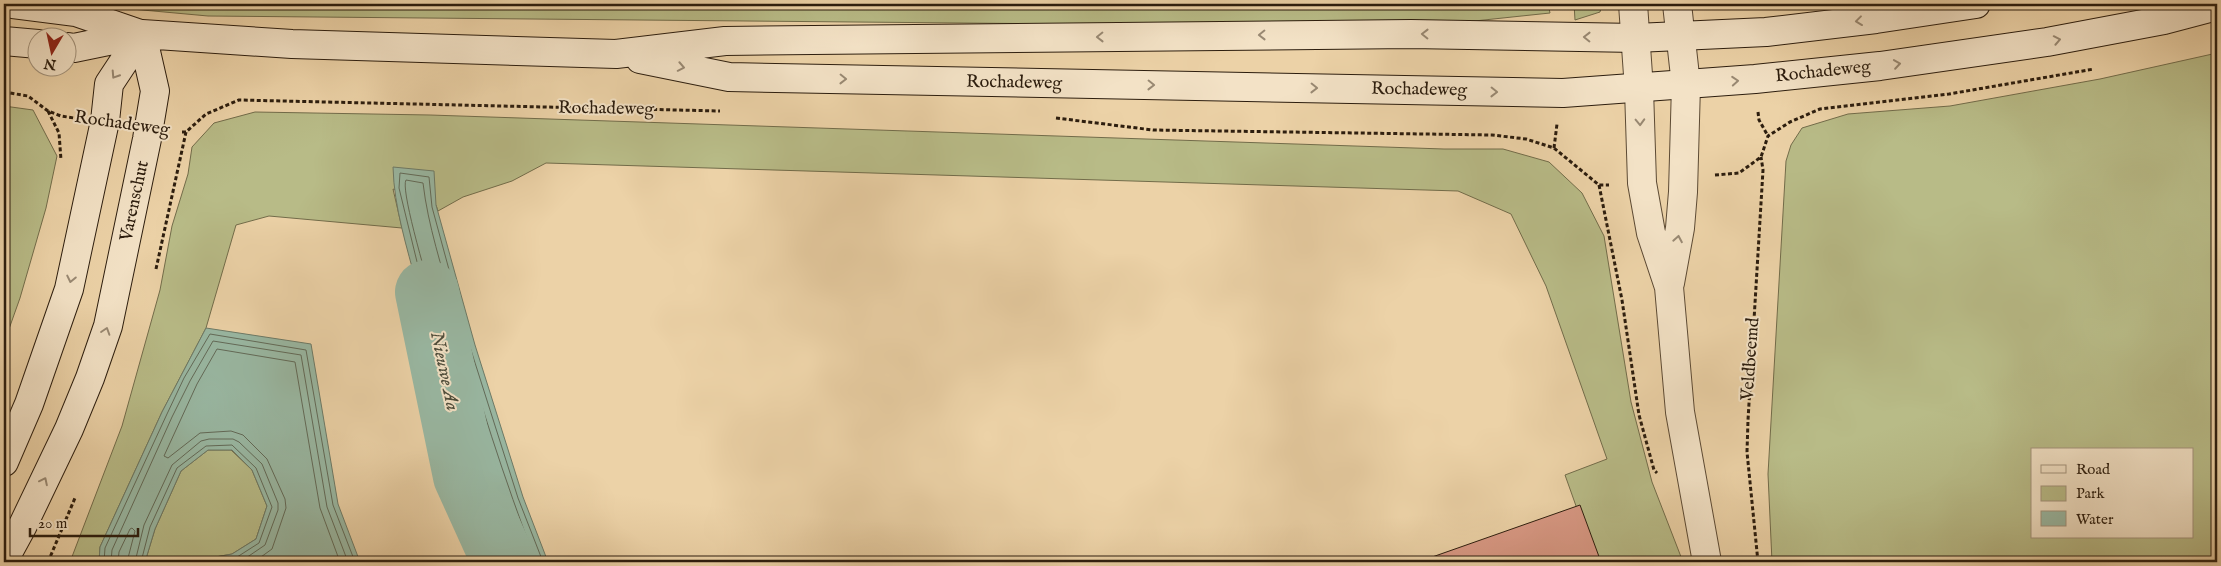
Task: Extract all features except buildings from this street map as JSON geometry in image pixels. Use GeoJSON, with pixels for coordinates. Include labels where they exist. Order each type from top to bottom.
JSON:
{"type":"FeatureCollection","features":[{"type":"Feature","properties":{"kind":"main road","name":"Rochadeweg"},"geometry":{"type":"LineString","coordinates":[[13,4],[76,12],[142,34],[292,44],[616,54],[725,41],[1411,34],[1636,38],[1776,30],[1876,19],[1976,4]]}},
{"type":"Feature","properties":{"kind":"main road"},"geometry":{"type":"LineString","coordinates":[[1633,4],[1639,89],[1642,183],[1651,233],[1670,287]]}},
{"type":"Feature","properties":{"kind":"main road"},"geometry":{"type":"LineString","coordinates":[[1677,4],[1686,85],[1683,192],[1680,228],[1670,287],[1680,412],[1707,562]]}},
{"type":"Feature","properties":{"kind":"main road","name":"Rochadeweg"},"geometry":{"type":"LineString","coordinates":[[616,54],[729,77],[1563,93],[1686,85],[1880,66],[2047,42],[2164,20],[2217,6]]}},
{"type":"Feature","properties":{"kind":"main road","name":"Rochadeweg"},"geometry":{"type":"LineString","coordinates":[[78,47],[142,34]]}},
{"type":"Feature","properties":{"kind":"main road"},"geometry":{"type":"LineString","coordinates":[[4,462],[32,396],[69,289],[104,121],[109,84],[142,34]]}},
{"type":"Feature","properties":{"kind":"main road","name":"Varenschut"},"geometry":{"type":"LineString","coordinates":[[4,560],[69,429],[90,378],[108,326],[150,127],[154,91],[142,34]]}},
{"type":"Feature","properties":{"kind":"main road"},"geometry":{"type":"LineString","coordinates":[[4,40],[28,43]]}},
{"type":"Feature","properties":{"kind":"path","name":"Rochadeweg"},"geometry":{"type":"LineString","coordinates":[[4,92],[28,96],[48,111],[60,116],[104,121]]}},
{"type":"Feature","properties":{"kind":"path","name":"Rochadeweg"},"geometry":{"type":"LineString","coordinates":[[150,127],[173,132],[186,132],[206,114],[239,100],[722,111]]}},
{"type":"Feature","properties":{"kind":"path"},"geometry":{"type":"LineString","coordinates":[[48,111],[59,133],[62,163]]}},
{"type":"Feature","properties":{"kind":"path","name":"Rochadeweg"},"geometry":{"type":"LineString","coordinates":[[1051,117],[1153,130],[1492,135],[1526,140],[1554,148]]}},
{"type":"Feature","properties":{"kind":"path","name":"Varenschut"},"geometry":{"type":"LineString","coordinates":[[158,262],[186,132]]}},
{"type":"Feature","properties":{"kind":"path","name":"Veldbeemd"},"geometry":{"type":"LineString","coordinates":[[1758,562],[1747,436],[1763,170],[1761,157]]}},
{"type":"Feature","properties":{"kind":"path"},"geometry":{"type":"LineString","coordinates":[[1599,185],[1622,300],[1639,415],[1654,470],[1660,477]]}},
{"type":"Feature","properties":{"kind":"green space"},"geometry":{"type":"Polygon","coordinates":[[[77,4],[1548,4],[1550,13],[1465,22],[1071,24],[208,16],[77,4]]]}},
{"type":"Feature","properties":{"kind":"green space"},"geometry":{"type":"Polygon","coordinates":[[[1574,4],[1602,4],[1600,12],[1575,20],[1574,4]]]}},
{"type":"Feature","properties":{"kind":"green space"},"geometry":{"type":"Polygon","coordinates":[[[2217,53],[2217,562],[1772,562],[1768,474],[1786,161],[1791,145],[1802,128],[1848,114],[1950,106],[2100,79],[2217,53]]]}},
{"type":"Feature","properties":{"kind":"green space"},"geometry":{"type":"Polygon","coordinates":[[[4,106],[33,110],[57,156],[46,208],[20,298],[4,343],[4,106]]]}},
{"type":"Feature","properties":{"kind":"green space"},"geometry":{"type":"Polygon","coordinates":[[[255,112],[430,115],[1444,149],[1503,149],[1549,162],[1582,193],[1604,236],[1631,402],[1652,482],[1683,562],[1596,562],[1565,475],[1607,459],[1546,286],[1511,214],[1458,191],[546,163],[512,181],[463,197],[438,211],[436,205],[393,189],[402,228],[269,216],[236,225],[206,328],[162,412],[100,547],[99,562],[70,562],[122,426],[160,290],[172,226],[188,174],[192,147],[214,123],[255,112]]]}},
{"type":"Feature","properties":{"kind":"green space"},"geometry":{"type":"Polygon","coordinates":[[[208,450],[231,450],[252,470],[267,506],[256,539],[232,554],[188,562],[145,562],[155,529],[181,471],[208,450]]]}},
{"type":"Feature","properties":{"kind":"water"},"geometry":{"type":"Polygon","coordinates":[[[393,167],[434,171],[436,205],[475,345],[523,497],[548,562],[506,562],[437,356],[402,227],[393,167]]]}},
{"type":"Feature","properties":{"kind":"water"},"geometry":{"type":"Polygon","coordinates":[[[206,328],[311,344],[338,504],[360,562],[188,562],[232,554],[256,539],[267,506],[252,470],[232,450],[208,450],[181,471],[155,529],[145,562],[99,562],[100,547],[162,412],[206,328]]]}},
{"type":"Feature","properties":{"kind":"waterway","name":"Nieuwe Aa"},"geometry":{"type":"LineString","coordinates":[[427,292],[465,476],[504,562]]}}]}
